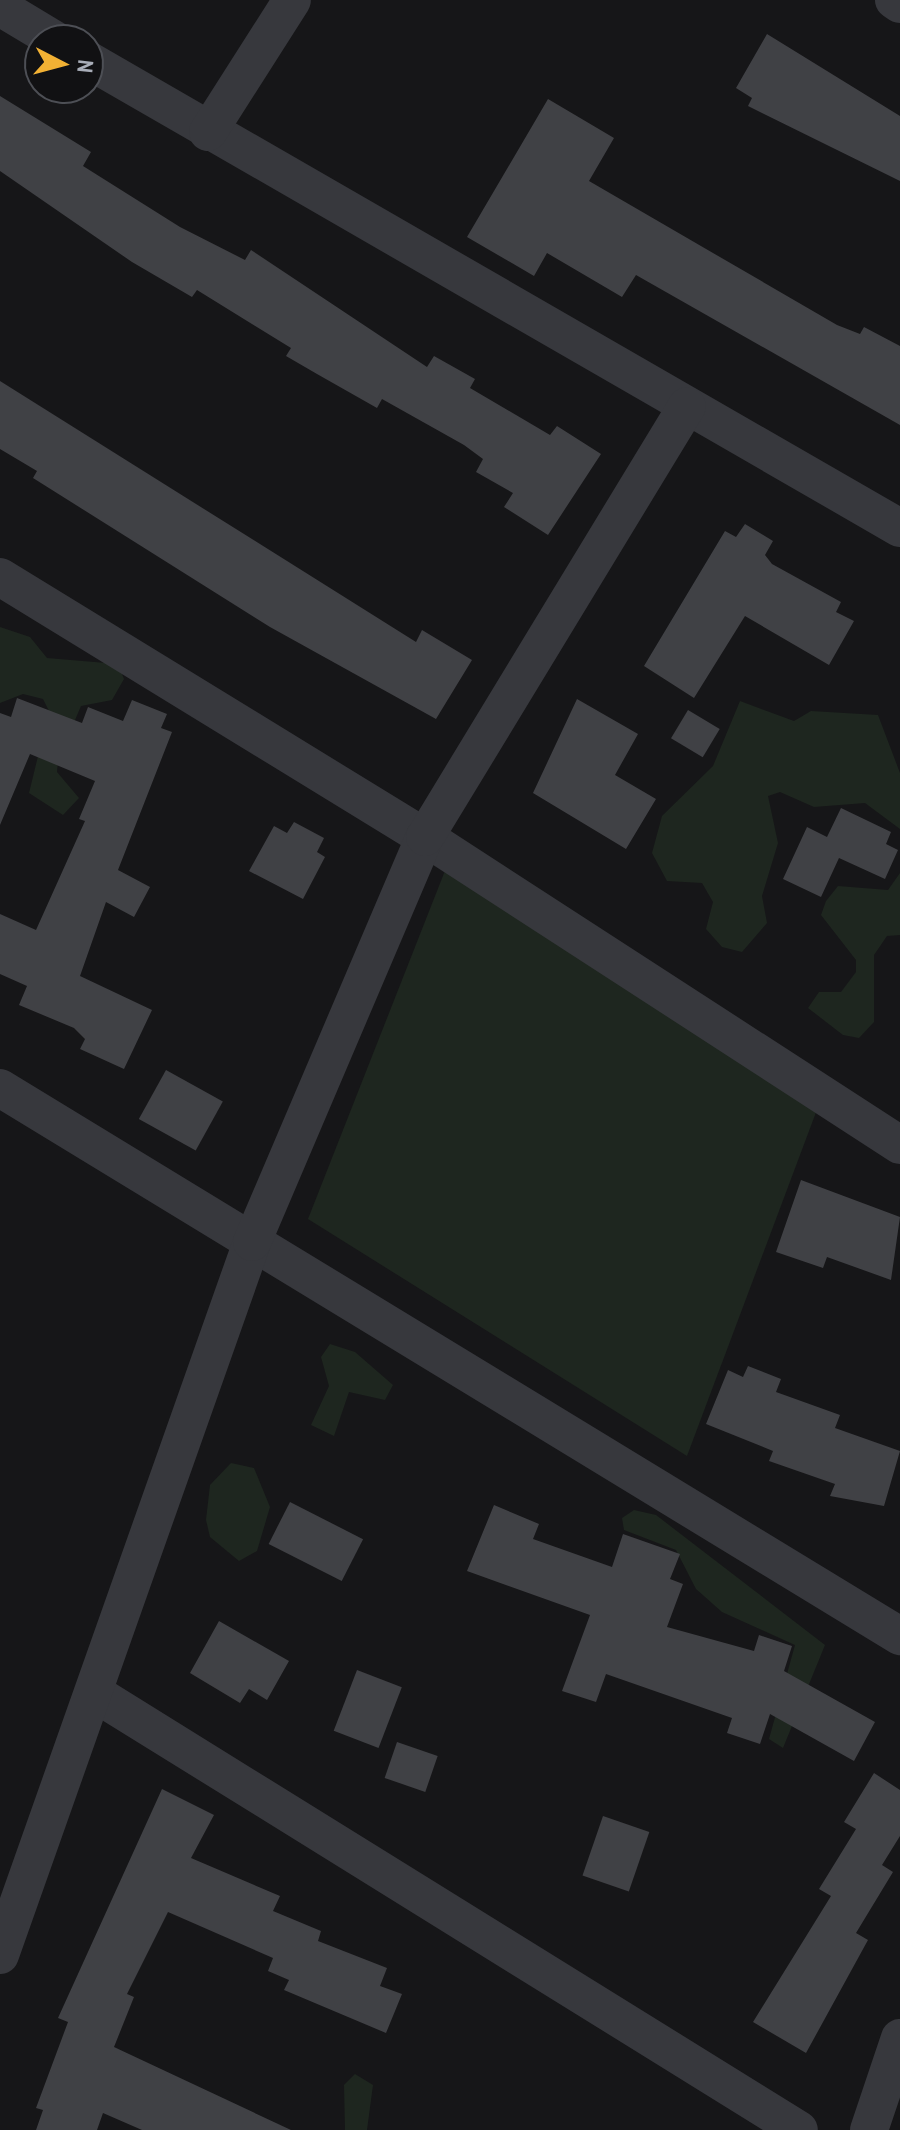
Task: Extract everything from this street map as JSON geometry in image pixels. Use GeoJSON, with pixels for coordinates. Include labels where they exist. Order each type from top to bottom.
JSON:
{"type":"FeatureCollection","features":[{"type":"Feature","properties":{"kind":"street"},"geometry":{"type":"LineString","coordinates":[[208,132],[292,0]]}},
{"type":"Feature","properties":{"kind":"street"},"geometry":{"type":"LineString","coordinates":[[894,0],[900,4]]}},
{"type":"Feature","properties":{"kind":"street"},"geometry":{"type":"LineString","coordinates":[[0,7],[28,24]]}},
{"type":"Feature","properties":{"kind":"street"},"geometry":{"type":"LineString","coordinates":[[104,70],[900,528]]}},
{"type":"Feature","properties":{"kind":"street"},"geometry":{"type":"LineString","coordinates":[[0,1955],[96,1694],[252,1242],[425,837],[687,406]]}},
{"type":"Feature","properties":{"kind":"street"},"geometry":{"type":"LineString","coordinates":[[0,577],[425,837],[900,1145]]}},
{"type":"Feature","properties":{"kind":"street"},"geometry":{"type":"LineString","coordinates":[[0,1088],[900,1636]]}},
{"type":"Feature","properties":{"kind":"street"},"geometry":{"type":"LineString","coordinates":[[96,1694],[799,2130]]}},
{"type":"Feature","properties":{"kind":"street"},"geometry":{"type":"LineString","coordinates":[[869,2130],[900,2038]]}},
{"type":"Feature","properties":{"kind":"shaded area"},"geometry":{"type":"Polygon","coordinates":[[[0,627],[30,637],[47,658],[118,664],[124,679],[112,700],[81,706],[58,760],[57,772],[79,798],[63,815],[29,793],[49,711],[43,699],[23,694],[0,703],[0,627]]]}},
{"type":"Feature","properties":{"kind":"shaded area"},"geometry":{"type":"Polygon","coordinates":[[[740,701],[794,721],[811,711],[878,715],[900,773],[900,829],[865,803],[814,807],[780,792],[768,796],[778,843],[762,896],[767,923],[742,952],[722,947],[706,929],[713,902],[702,883],[667,881],[652,853],[662,816],[713,766],[740,701]]]}},
{"type":"Feature","properties":{"kind":"shaded area"},"geometry":{"type":"Polygon","coordinates":[[[450,858],[821,1099],[687,1456],[308,1219],[450,858]]]}},
{"type":"Feature","properties":{"kind":"shaded area"},"geometry":{"type":"Polygon","coordinates":[[[900,873],[900,935],[887,936],[874,955],[874,1022],[859,1038],[843,1035],[808,1008],[819,992],[841,992],[856,972],[856,960],[821,915],[826,901],[838,886],[888,890],[900,873]]]}},
{"type":"Feature","properties":{"kind":"shaded area"},"geometry":{"type":"Polygon","coordinates":[[[330,1344],[355,1352],[393,1385],[385,1400],[349,1392],[334,1436],[311,1425],[329,1386],[321,1357],[330,1344]]]}},
{"type":"Feature","properties":{"kind":"shaded area"},"geometry":{"type":"Polygon","coordinates":[[[231,1463],[254,1468],[270,1507],[257,1551],[239,1561],[210,1537],[206,1520],[210,1485],[231,1463]]]}},
{"type":"Feature","properties":{"kind":"shaded area"},"geometry":{"type":"Polygon","coordinates":[[[634,1510],[656,1515],[825,1645],[783,1748],[769,1739],[795,1645],[722,1612],[696,1589],[676,1550],[624,1530],[622,1518],[634,1510]]]}},
{"type":"Feature","properties":{"kind":"shaded area"},"geometry":{"type":"Polygon","coordinates":[[[355,2074],[373,2085],[367,2130],[345,2130],[344,2085],[355,2074]]]}},
{"type":"Feature","properties":{"kind":"building"},"geometry":{"type":"Polygon","coordinates":[[[767,34],[900,116],[900,181],[748,106],[752,98],[736,88],[767,34]]]}},
{"type":"Feature","properties":{"kind":"building"},"geometry":{"type":"Polygon","coordinates":[[[0,96],[91,152],[83,166],[180,227],[245,260],[251,250],[427,367],[434,356],[475,379],[470,388],[550,435],[557,426],[601,454],[548,535],[504,507],[513,493],[476,472],[483,459],[464,445],[382,399],[377,408],[286,356],[291,348],[197,290],[192,297],[132,262],[0,171],[0,96]]]}},
{"type":"Feature","properties":{"kind":"building"},"geometry":{"type":"Polygon","coordinates":[[[548,99],[614,138],[589,181],[837,325],[860,334],[864,327],[900,346],[900,425],[636,275],[622,297],[547,253],[534,276],[467,237],[548,99]]]}},
{"type":"Feature","properties":{"kind":"building"},"geometry":{"type":"Polygon","coordinates":[[[0,381],[416,642],[422,630],[472,660],[436,719],[270,627],[33,478],[37,471],[0,449],[0,381]]]}},
{"type":"Feature","properties":{"kind":"building"},"geometry":{"type":"Polygon","coordinates":[[[745,524],[773,541],[765,555],[772,564],[841,602],[836,612],[854,621],[829,665],[745,616],[694,698],[644,666],[725,531],[736,537],[745,524]]]}},
{"type":"Feature","properties":{"kind":"building"},"geometry":{"type":"Polygon","coordinates":[[[17,698],[82,723],[88,707],[123,721],[132,700],[167,714],[161,728],[172,732],[118,870],[150,887],[134,917],[106,902],[80,976],[152,1010],[124,1069],[80,1049],[85,1039],[74,1028],[19,1005],[27,986],[0,974],[0,914],[36,930],[85,821],[79,819],[95,781],[30,754],[0,825],[0,713],[11,717],[17,698]]]}},
{"type":"Feature","properties":{"kind":"building"},"geometry":{"type":"Polygon","coordinates":[[[577,699],[638,734],[615,775],[656,799],[626,849],[533,793],[577,699]]]}},
{"type":"Feature","properties":{"kind":"building"},"geometry":{"type":"Polygon","coordinates":[[[688,710],[720,729],[703,757],[671,738],[688,710]]]}},
{"type":"Feature","properties":{"kind":"building"},"geometry":{"type":"Polygon","coordinates":[[[841,808],[891,832],[886,844],[898,850],[885,879],[839,858],[821,897],[783,879],[807,827],[827,837],[841,808]]]}},
{"type":"Feature","properties":{"kind":"building"},"geometry":{"type":"Polygon","coordinates":[[[294,822],[324,838],[317,852],[325,857],[303,899],[249,871],[274,826],[287,833],[294,822]]]}},
{"type":"Feature","properties":{"kind":"building"},"geometry":{"type":"Polygon","coordinates":[[[166,1070],[223,1102],[196,1150],[139,1119],[166,1070]]]}},
{"type":"Feature","properties":{"kind":"building"},"geometry":{"type":"Polygon","coordinates":[[[801,1180],[900,1217],[891,1280],[827,1257],[823,1268],[776,1252],[801,1180]]]}},
{"type":"Feature","properties":{"kind":"building"},"geometry":{"type":"Polygon","coordinates":[[[748,1366],[781,1379],[776,1392],[840,1415],[835,1428],[900,1451],[884,1506],[830,1496],[835,1484],[769,1461],[773,1451],[706,1424],[728,1370],[743,1377],[748,1366]]]}},
{"type":"Feature","properties":{"kind":"building"},"geometry":{"type":"Polygon","coordinates":[[[290,1502],[363,1539],[342,1581],[269,1544],[290,1502]]]}},
{"type":"Feature","properties":{"kind":"building"},"geometry":{"type":"Polygon","coordinates":[[[494,1505],[539,1524],[533,1539],[612,1567],[623,1534],[680,1554],[670,1579],[683,1584],[667,1627],[754,1651],[759,1635],[792,1646],[784,1671],[875,1722],[854,1761],[770,1714],[760,1744],[727,1733],[732,1718],[606,1674],[596,1702],[562,1691],[590,1615],[467,1571],[494,1505]]]}},
{"type":"Feature","properties":{"kind":"building"},"geometry":{"type":"Polygon","coordinates":[[[219,1621],[289,1661],[267,1700],[249,1689],[240,1703],[190,1673],[219,1621]]]}},
{"type":"Feature","properties":{"kind":"building"},"geometry":{"type":"Polygon","coordinates":[[[357,1670],[402,1687],[379,1748],[334,1731],[357,1670]]]}},
{"type":"Feature","properties":{"kind":"building"},"geometry":{"type":"Polygon","coordinates":[[[397,1742],[438,1756],[425,1792],[385,1778],[397,1742]]]}},
{"type":"Feature","properties":{"kind":"building"},"geometry":{"type":"Polygon","coordinates":[[[874,1773],[900,1790],[900,1836],[882,1865],[893,1872],[856,1933],[868,1940],[806,2053],[753,2022],[831,1896],[819,1889],[856,1829],[844,1822],[874,1773]]]}},
{"type":"Feature","properties":{"kind":"building"},"geometry":{"type":"Polygon","coordinates":[[[162,1789],[214,1815],[191,1858],[280,1896],[273,1911],[321,1931],[318,1941],[387,1968],[380,1986],[402,1994],[386,2033],[284,1990],[289,1980],[268,1971],[273,1958],[168,1912],[127,1994],[134,1997],[114,2047],[291,2130],[142,2130],[103,2113],[97,2130],[36,2130],[43,2110],[36,2108],[68,2022],[58,2018],[162,1789]]]}},
{"type":"Feature","properties":{"kind":"building"},"geometry":{"type":"Polygon","coordinates":[[[603,1816],[649,1832],[629,1892],[582,1876],[603,1816]]]}}]}
